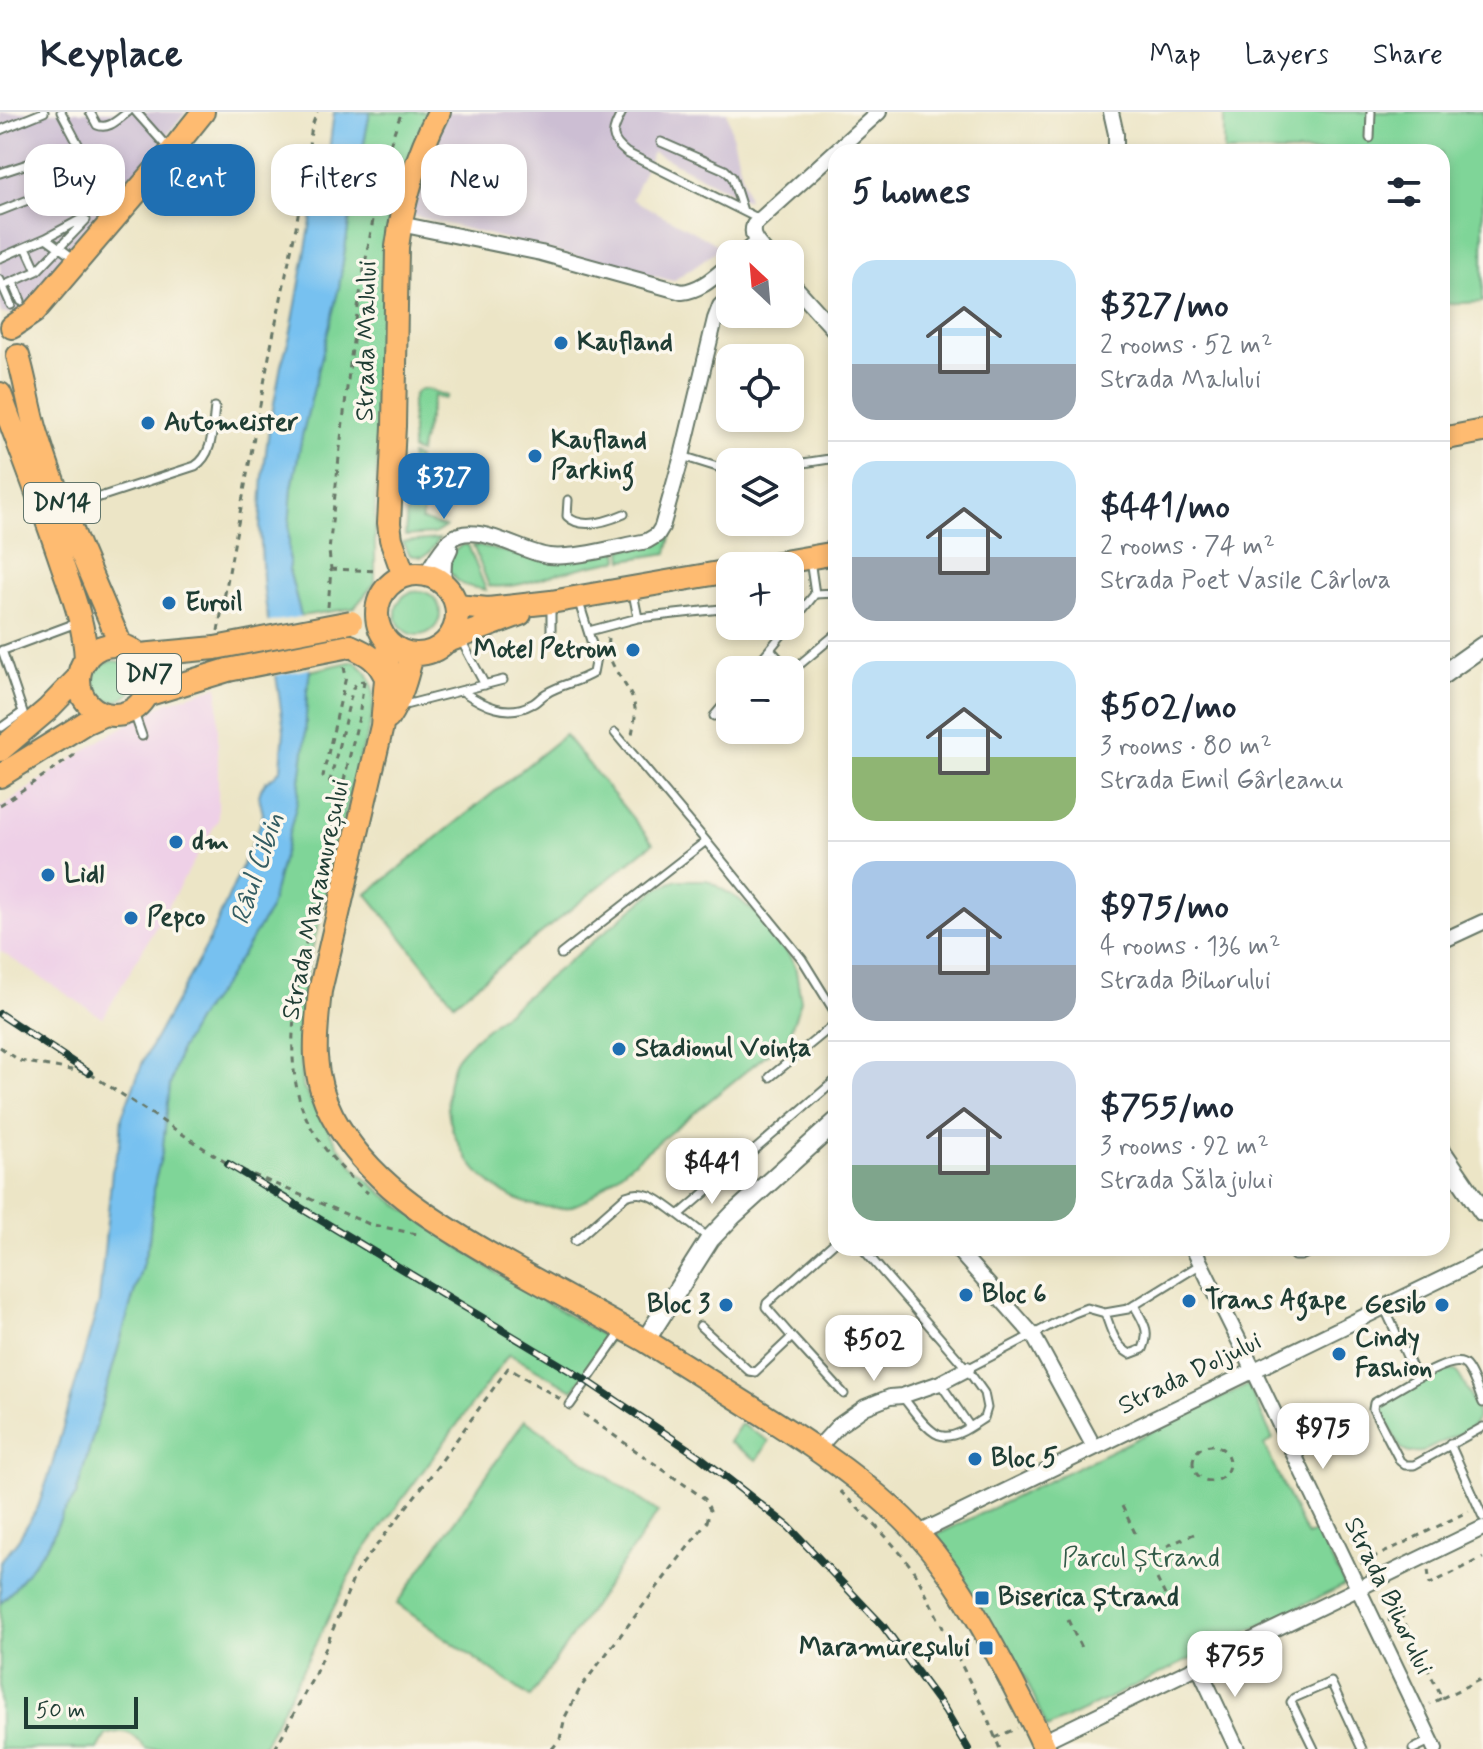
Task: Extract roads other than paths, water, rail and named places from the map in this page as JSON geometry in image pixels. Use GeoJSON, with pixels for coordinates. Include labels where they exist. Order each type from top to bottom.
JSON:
{"type":"FeatureCollection","features":[{"type":"Feature","properties":{"kind":"main road"},"geometry":{"type":"LineString","coordinates":[[177,144],[203,112]]}},
{"type":"Feature","properties":{"kind":"main road","name":"Strada Malului"},"geometry":{"type":"LineString","coordinates":[[424,578],[391,539],[389,523],[397,247],[400,224],[425,140],[439,112]]}},
{"type":"Feature","properties":{"kind":"main road"},"geometry":{"type":"LineString","coordinates":[[125,203],[141,185]]}},
{"type":"Feature","properties":{"kind":"main road"},"geometry":{"type":"LineString","coordinates":[[14,310],[34,312],[68,254],[112,216]]}},
{"type":"Feature","properties":{"kind":"main road","name":"DN14"},"geometry":{"type":"LineString","coordinates":[[14,310],[20,341],[9,362],[24,376],[37,433],[64,508],[130,650]]}},
{"type":"Feature","properties":{"kind":"main road","name":"DN14"},"geometry":{"type":"LineString","coordinates":[[0,394],[81,621],[86,640],[83,668]]}},
{"type":"Feature","properties":{"kind":"main road"},"geometry":{"type":"LineString","coordinates":[[1450,437],[1483,431]]}},
{"type":"Feature","properties":{"kind":"main road"},"geometry":{"type":"LineString","coordinates":[[804,559],[828,555]]}},
{"type":"Feature","properties":{"kind":"main road"},"geometry":{"type":"LineString","coordinates":[[457,606],[488,609],[551,602],[716,573]]}},
{"type":"Feature","properties":{"kind":"main road"},"geometry":{"type":"LineString","coordinates":[[424,578],[449,589],[457,606],[454,638]]}},
{"type":"Feature","properties":{"kind":"main road","name":"DN7"},"geometry":{"type":"LineString","coordinates":[[0,750],[27,718],[101,648],[111,645],[130,650],[215,648],[351,622],[364,618],[378,607],[387,588],[424,578]]}},
{"type":"Feature","properties":{"kind":"main road"},"geometry":{"type":"LineString","coordinates":[[378,607],[381,630],[388,642],[400,650],[423,654],[454,638],[551,602]]}},
{"type":"Feature","properties":{"kind":"main road","name":"DN7"},"geometry":{"type":"LineString","coordinates":[[83,668],[83,696],[96,710],[114,715],[140,702],[228,670],[388,642]]}},
{"type":"Feature","properties":{"kind":"main road","name":"Strada Maramureșului"},"geometry":{"type":"LineString","coordinates":[[388,642],[383,706],[389,717]]}},
{"type":"Feature","properties":{"kind":"main road","name":"DN7"},"geometry":{"type":"LineString","coordinates":[[130,650],[146,664],[149,674],[149,685],[140,702]]}},
{"type":"Feature","properties":{"kind":"main road"},"geometry":{"type":"LineString","coordinates":[[345,651],[369,654],[378,662],[387,680]]}},
{"type":"Feature","properties":{"kind":"main road","name":"Strada Maramureșului"},"geometry":{"type":"LineString","coordinates":[[412,654],[408,674],[389,717],[320,991],[314,1051],[317,1075],[332,1115],[369,1167],[418,1210],[645,1341],[817,1449],[856,1478],[919,1533],[992,1643],[1042,1747]]}},
{"type":"Feature","properties":{"kind":"main road","name":"DN7"},"geometry":{"type":"LineString","coordinates":[[0,776],[85,723],[105,714]]}},
{"type":"Feature","properties":{"kind":"street"},"geometry":{"type":"LineString","coordinates":[[843,144],[879,112]]}},
{"type":"Feature","properties":{"kind":"street"},"geometry":{"type":"LineString","coordinates":[[1116,144],[1111,112],[1122,112]]}},
{"type":"Feature","properties":{"kind":"street"},"geometry":{"type":"LineString","coordinates":[[755,240],[751,231],[759,219],[828,157]]}},
{"type":"Feature","properties":{"kind":"street"},"geometry":{"type":"LineString","coordinates":[[400,224],[541,253],[682,292],[694,291],[716,276]]}},
{"type":"Feature","properties":{"kind":"street"},"geometry":{"type":"LineString","coordinates":[[804,297],[828,323]]}},
{"type":"Feature","properties":{"kind":"street"},"geometry":{"type":"LineString","coordinates":[[424,578],[452,538],[471,532],[550,556],[575,555],[647,541],[657,535],[682,456],[716,316]]}},
{"type":"Feature","properties":{"kind":"street"},"geometry":{"type":"LineString","coordinates":[[1450,671],[1483,646]]}},
{"type":"Feature","properties":{"kind":"street"},"geometry":{"type":"LineString","coordinates":[[1450,671],[1483,657]]}},
{"type":"Feature","properties":{"kind":"street"},"geometry":{"type":"LineString","coordinates":[[1450,937],[1483,922]]}},
{"type":"Feature","properties":{"kind":"street"},"geometry":{"type":"LineString","coordinates":[[645,1341],[710,1239],[828,1129]]}},
{"type":"Feature","properties":{"kind":"street"},"geometry":{"type":"LineString","coordinates":[[1450,1164],[1483,1212]]}},
{"type":"Feature","properties":{"kind":"street"},"geometry":{"type":"LineString","coordinates":[[963,1256],[1033,1335],[1094,1447]]}},
{"type":"Feature","properties":{"kind":"street","name":"Strada Bihorului"},"geometry":{"type":"LineString","coordinates":[[1197,1256],[1432,1745]]}},
{"type":"Feature","properties":{"kind":"street","name":"Strada Doljului"},"geometry":{"type":"LineString","coordinates":[[919,1533],[1483,1259]]}},
{"type":"Feature","properties":{"kind":"street"},"geometry":{"type":"LineString","coordinates":[[817,1449],[852,1415],[890,1397],[940,1383],[967,1369]]}},
{"type":"Feature","properties":{"kind":"street"},"geometry":{"type":"LineString","coordinates":[[1042,1747],[1198,1666],[1483,1528]]}},
{"type":"Feature","properties":{"kind":"street"},"geometry":{"type":"LineString","coordinates":[[1198,1666],[1237,1749]]}},
{"type":"Feature","properties":{"kind":"lane"},"geometry":{"type":"LineString","coordinates":[[0,130],[44,112]]}},
{"type":"Feature","properties":{"kind":"lane"},"geometry":{"type":"LineString","coordinates":[[61,112],[77,144]]}},
{"type":"Feature","properties":{"kind":"lane"},"geometry":{"type":"LineString","coordinates":[[90,112],[102,128],[128,112]]}},
{"type":"Feature","properties":{"kind":"lane"},"geometry":{"type":"LineString","coordinates":[[136,112],[164,144]]}},
{"type":"Feature","properties":{"kind":"lane"},"geometry":{"type":"LineString","coordinates":[[622,112],[613,131],[614,140],[627,153],[759,219]]}},
{"type":"Feature","properties":{"kind":"lane"},"geometry":{"type":"LineString","coordinates":[[1370,138],[1371,112]]}},
{"type":"Feature","properties":{"kind":"lane"},"geometry":{"type":"LineString","coordinates":[[661,142],[725,170],[732,177],[743,211]]}},
{"type":"Feature","properties":{"kind":"lane"},"geometry":{"type":"LineString","coordinates":[[0,173],[24,165]]}},
{"type":"Feature","properties":{"kind":"lane"},"geometry":{"type":"LineString","coordinates":[[0,211],[24,202]]}},
{"type":"Feature","properties":{"kind":"lane"},"geometry":{"type":"LineString","coordinates":[[4,259],[85,219],[68,254],[10,280]]}},
{"type":"Feature","properties":{"kind":"lane"},"geometry":{"type":"LineString","coordinates":[[46,238],[68,254]]}},
{"type":"Feature","properties":{"kind":"lane"},"geometry":{"type":"LineString","coordinates":[[22,251],[32,271]]}},
{"type":"Feature","properties":{"kind":"lane"},"geometry":{"type":"LineString","coordinates":[[10,280],[14,310]]}},
{"type":"Feature","properties":{"kind":"lane"},"geometry":{"type":"LineString","coordinates":[[10,280],[14,310]]}},
{"type":"Feature","properties":{"kind":"lane"},"geometry":{"type":"LineString","coordinates":[[64,508],[203,461],[208,453],[215,407]]}},
{"type":"Feature","properties":{"kind":"lane"},"geometry":{"type":"LineString","coordinates":[[10,421],[23,422],[37,433]]}},
{"type":"Feature","properties":{"kind":"lane"},"geometry":{"type":"LineString","coordinates":[[682,456],[716,467]]}},
{"type":"Feature","properties":{"kind":"lane"},"geometry":{"type":"LineString","coordinates":[[804,463],[828,459]]}},
{"type":"Feature","properties":{"kind":"lane"},"geometry":{"type":"LineString","coordinates":[[568,500],[567,516],[579,523],[595,523],[624,514]]}},
{"type":"Feature","properties":{"kind":"lane"},"geometry":{"type":"LineString","coordinates":[[810,558],[815,594]]}},
{"type":"Feature","properties":{"kind":"lane"},"geometry":{"type":"LineString","coordinates":[[632,588],[638,618]]}},
{"type":"Feature","properties":{"kind":"lane"},"geometry":{"type":"LineString","coordinates":[[804,607],[815,594],[828,593]]}},
{"type":"Feature","properties":{"kind":"lane"},"geometry":{"type":"LineString","coordinates":[[462,691],[498,710],[519,709],[533,704],[548,692],[593,673],[596,657],[578,597]]}},
{"type":"Feature","properties":{"kind":"lane"},"geometry":{"type":"LineString","coordinates":[[551,602],[551,635]]}},
{"type":"Feature","properties":{"kind":"lane"},"geometry":{"type":"LineString","coordinates":[[589,631],[638,618],[716,610]]}},
{"type":"Feature","properties":{"kind":"lane"},"geometry":{"type":"LineString","coordinates":[[1,726],[27,718],[1,651],[81,621]]}},
{"type":"Feature","properties":{"kind":"lane"},"geometry":{"type":"LineString","coordinates":[[454,638],[485,685]]}},
{"type":"Feature","properties":{"kind":"lane"},"geometry":{"type":"LineString","coordinates":[[764,656],[777,640]]}},
{"type":"Feature","properties":{"kind":"lane"},"geometry":{"type":"LineString","coordinates":[[804,659],[828,640]]}},
{"type":"Feature","properties":{"kind":"lane"},"geometry":{"type":"LineString","coordinates":[[770,649],[777,656]]}},
{"type":"Feature","properties":{"kind":"lane"},"geometry":{"type":"LineString","coordinates":[[389,717],[503,680]]}},
{"type":"Feature","properties":{"kind":"lane"},"geometry":{"type":"LineString","coordinates":[[140,702],[142,736]]}},
{"type":"Feature","properties":{"kind":"lane"},"geometry":{"type":"LineString","coordinates":[[615,733],[802,959],[828,1001]]}},
{"type":"Feature","properties":{"kind":"lane"},"geometry":{"type":"LineString","coordinates":[[561,954],[706,841]]}},
{"type":"Feature","properties":{"kind":"lane"},"geometry":{"type":"LineString","coordinates":[[770,1077],[828,1030]]}},
{"type":"Feature","properties":{"kind":"lane"},"geometry":{"type":"LineString","coordinates":[[679,1215],[828,1087]]}},
{"type":"Feature","properties":{"kind":"lane"},"geometry":{"type":"LineString","coordinates":[[575,1241],[626,1196],[636,1192],[645,1193],[710,1239]]}},
{"type":"Feature","properties":{"kind":"lane"},"geometry":{"type":"LineString","coordinates":[[828,1248],[766,1307],[844,1394]]}},
{"type":"Feature","properties":{"kind":"lane"},"geometry":{"type":"LineString","coordinates":[[869,1256],[967,1369],[984,1393],[987,1408],[984,1418],[959,1433],[943,1437],[931,1431],[902,1396]]}},
{"type":"Feature","properties":{"kind":"lane"},"geometry":{"type":"LineString","coordinates":[[967,1369],[1087,1308],[1105,1313],[1128,1309],[1201,1264]]}},
{"type":"Feature","properties":{"kind":"lane"},"geometry":{"type":"LineString","coordinates":[[1105,1313],[1113,1336],[1130,1354],[1143,1349],[1147,1339],[1147,1331],[1134,1305]]}},
{"type":"Feature","properties":{"kind":"lane"},"geometry":{"type":"LineString","coordinates":[[1384,1307],[1417,1378]]}},
{"type":"Feature","properties":{"kind":"lane"},"geometry":{"type":"LineString","coordinates":[[700,1326],[749,1371],[755,1372],[792,1337]]}},
{"type":"Feature","properties":{"kind":"lane"},"geometry":{"type":"LineString","coordinates":[[570,1405],[623,1329]]}},
{"type":"Feature","properties":{"kind":"lane"},"geometry":{"type":"LineString","coordinates":[[1483,1403],[1466,1365],[1452,1362],[1380,1398],[1373,1409],[1405,1465],[1414,1465],[1483,1427]]}},
{"type":"Feature","properties":{"kind":"lane"},"geometry":{"type":"LineString","coordinates":[[940,1383],[970,1427]]}},
{"type":"Feature","properties":{"kind":"lane"},"geometry":{"type":"LineString","coordinates":[[1450,1444],[1483,1517]]}},
{"type":"Feature","properties":{"kind":"lane"},"geometry":{"type":"LineString","coordinates":[[1314,1749],[1291,1702],[1331,1682],[1362,1749]]}},
{"type":"Feature","properties":{"kind":"lane"},"geometry":{"type":"LineString","coordinates":[[1413,1749],[1432,1745]]}},
{"type":"Feature","properties":{"kind":"water"},"geometry":{"type":"Polygon","coordinates":[[[334,112],[370,112],[364,144],[330,144],[334,112]]]}},
{"type":"Feature","properties":{"kind":"water","name":"Râul Cibin"},"geometry":{"type":"Polygon","coordinates":[[[312,216],[350,216],[339,287],[292,488],[289,570],[310,671],[297,802],[269,911],[180,1050],[170,1086],[149,1241],[76,1495],[49,1543],[0,1603],[0,1562],[38,1507],[99,1302],[112,1171],[120,1143],[122,1116],[144,1059],[207,945],[257,833],[263,814],[259,796],[261,789],[281,768],[284,730],[264,592],[260,526],[268,436],[281,365],[290,336],[312,216]]]}},
{"type":"Feature","properties":{"kind":"railway"},"geometry":{"type":"LineString","coordinates":[[0,1014],[89,1073]]}},
{"type":"Feature","properties":{"kind":"railway"},"geometry":{"type":"LineString","coordinates":[[228,1164],[587,1381],[700,1457],[789,1527],[883,1626],[945,1710],[968,1749]]}},
{"type":"Feature","properties":{"kind":"place","name":"Kaufland"},"geometry":{"type":"Point","coordinates":[561,343]}},
{"type":"Feature","properties":{"kind":"place","name":"Automeister"},"geometry":{"type":"Point","coordinates":[148,423]}},
{"type":"Feature","properties":{"kind":"place","name":"Kaufland Parking"},"geometry":{"type":"Point","coordinates":[535,456]}},
{"type":"Feature","properties":{"kind":"place","name":"Euroil"},"geometry":{"type":"Point","coordinates":[169,603]}},
{"type":"Feature","properties":{"kind":"place","name":"Motel Petrom"},"geometry":{"type":"Point","coordinates":[633,650]}},
{"type":"Feature","properties":{"kind":"place","name":"dm"},"geometry":{"type":"Point","coordinates":[176,842]}},
{"type":"Feature","properties":{"kind":"place","name":"Lidl"},"geometry":{"type":"Point","coordinates":[48,875]}},
{"type":"Feature","properties":{"kind":"place","name":"Pepco"},"geometry":{"type":"Point","coordinates":[131,918]}},
{"type":"Feature","properties":{"kind":"place","name":"Stadionul Voința"},"geometry":{"type":"Point","coordinates":[619,1049]}},
{"type":"Feature","properties":{"kind":"place","name":"Bloc 6"},"geometry":{"type":"Point","coordinates":[966,1295]}},
{"type":"Feature","properties":{"kind":"place","name":"Trans Agape"},"geometry":{"type":"Point","coordinates":[1189,1301]}},
{"type":"Feature","properties":{"kind":"place","name":"Bloc 3"},"geometry":{"type":"Point","coordinates":[726,1305]}},
{"type":"Feature","properties":{"kind":"place","name":"Gesib"},"geometry":{"type":"Point","coordinates":[1442,1305]}},
{"type":"Feature","properties":{"kind":"place","name":"Cindy Fashion"},"geometry":{"type":"Point","coordinates":[1339,1354]}},
{"type":"Feature","properties":{"kind":"place","name":"Bloc 5"},"geometry":{"type":"Point","coordinates":[975,1459]}},
{"type":"Feature","properties":{"kind":"place","name":"Biserica Ștrand"},"geometry":{"type":"Point","coordinates":[982,1598]}},
{"type":"Feature","properties":{"kind":"place","name":"Maramureșului"},"geometry":{"type":"Point","coordinates":[986,1648]}},
{"type":"Feature","properties":{"kind":"park label","name":"Parcul Ștrand"},"geometry":{"type":"Point","coordinates":[1141,1559]}}]}
